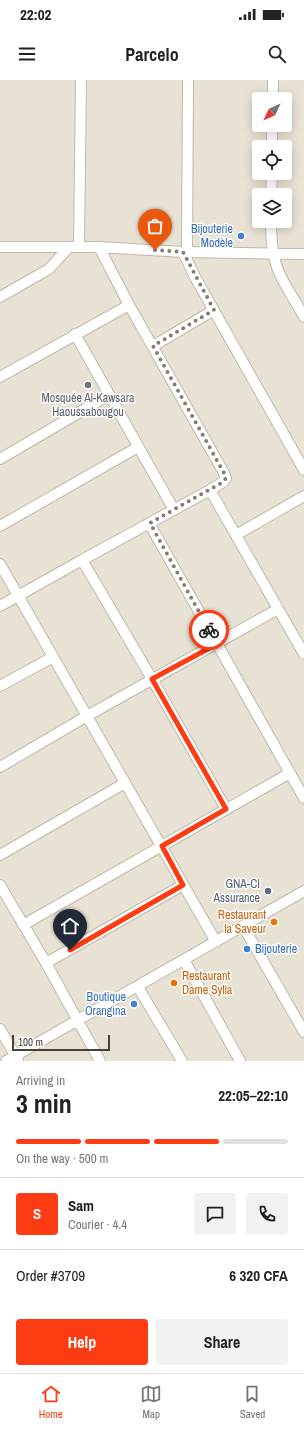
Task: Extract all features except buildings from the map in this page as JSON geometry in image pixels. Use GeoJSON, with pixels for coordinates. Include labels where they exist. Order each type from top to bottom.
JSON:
{"type":"FeatureCollection","features":[{"type":"Feature","properties":{"kind":"street"},"geometry":{"type":"LineString","coordinates":[[0,297],[49,270],[74,246],[81,80]]}},
{"type":"Feature","properties":{"kind":"street"},"geometry":{"type":"LineString","coordinates":[[188,80],[185,252],[214,310],[304,470]]}},
{"type":"Feature","properties":{"kind":"street"},"geometry":{"type":"LineString","coordinates":[[273,80],[273,92]]}},
{"type":"Feature","properties":{"kind":"street"},"geometry":{"type":"LineString","coordinates":[[271,228],[273,253],[279,271],[304,318]]}},
{"type":"Feature","properties":{"kind":"street"},"geometry":{"type":"LineString","coordinates":[[0,247],[74,246],[185,252],[304,254]]}},
{"type":"Feature","properties":{"kind":"street"},"geometry":{"type":"LineString","coordinates":[[0,606],[210,490],[223,482],[226,478],[99,247]]}},
{"type":"Feature","properties":{"kind":"street"},"geometry":{"type":"LineString","coordinates":[[0,377],[75,334],[130,305]]}},
{"type":"Feature","properties":{"kind":"street"},"geometry":{"type":"LineString","coordinates":[[153,346],[214,310]]}},
{"type":"Feature","properties":{"kind":"street"},"geometry":{"type":"LineString","coordinates":[[75,334],[174,510]]}},
{"type":"Feature","properties":{"kind":"street"},"geometry":{"type":"LineString","coordinates":[[0,459],[109,395]]}},
{"type":"Feature","properties":{"kind":"street"},"geometry":{"type":"LineString","coordinates":[[0,526],[138,447]]}},
{"type":"Feature","properties":{"kind":"street"},"geometry":{"type":"LineString","coordinates":[[210,490],[304,654]]}},
{"type":"Feature","properties":{"kind":"street"},"geometry":{"type":"LineString","coordinates":[[236,535],[304,496]]}},
{"type":"Feature","properties":{"kind":"street"},"geometry":{"type":"LineString","coordinates":[[150,523],[304,798]]}},
{"type":"Feature","properties":{"kind":"street"},"geometry":{"type":"LineString","coordinates":[[82,560],[226,809]]}},
{"type":"Feature","properties":{"kind":"street"},"geometry":{"type":"LineString","coordinates":[[0,564],[216,942]]}},
{"type":"Feature","properties":{"kind":"street"},"geometry":{"type":"LineString","coordinates":[[0,767],[152,679],[278,609]]}},
{"type":"Feature","properties":{"kind":"street"},"geometry":{"type":"LineString","coordinates":[[0,686],[53,657]]}},
{"type":"Feature","properties":{"kind":"street"},"geometry":{"type":"LineString","coordinates":[[23,925],[290,773]]}},
{"type":"Feature","properties":{"kind":"street"},"geometry":{"type":"LineString","coordinates":[[0,855],[125,783]]}},
{"type":"Feature","properties":{"kind":"street"},"geometry":{"type":"LineString","coordinates":[[0,885],[46,963],[100,1061]]}},
{"type":"Feature","properties":{"kind":"street"},"geometry":{"type":"LineString","coordinates":[[46,963],[183,885]]}},
{"type":"Feature","properties":{"kind":"street"},"geometry":{"type":"LineString","coordinates":[[0,1029],[13,1059],[77,1020],[138,987],[304,891]]}},
{"type":"Feature","properties":{"kind":"street"},"geometry":{"type":"LineString","coordinates":[[243,926],[304,1032]]}},
{"type":"Feature","properties":{"kind":"street"},"geometry":{"type":"LineString","coordinates":[[184,960],[240,1061]]}},
{"type":"Feature","properties":{"kind":"street"},"geometry":{"type":"LineString","coordinates":[[138,987],[182,1061]]}},
{"type":"Feature","properties":{"kind":"shaded area"},"geometry":{"type":"Polygon","coordinates":[[[0,80],[304,80],[304,1061],[0,1061],[0,80]]]}},
{"type":"Feature","properties":{"kind":"way so far"},"geometry":{"type":"LineString","coordinates":[[155,250],[183,252],[195,277],[214,310],[153,346],[226,478],[223,482],[150,523],[209,630]]}},
{"type":"Feature","properties":{"kind":"place","name":"Bijouterie Modèle"},"geometry":{"type":"Point","coordinates":[241,236]}},
{"type":"Feature","properties":{"kind":"place","name":"Mosquée Al-Kawsara Haoussabougou"},"geometry":{"type":"Point","coordinates":[88,385]}},
{"type":"Feature","properties":{"kind":"place","name":"GNA-CI Assurance"},"geometry":{"type":"Point","coordinates":[268,891]}},
{"type":"Feature","properties":{"kind":"place","name":"Restaurant la Saveur"},"geometry":{"type":"Point","coordinates":[274,922]}},
{"type":"Feature","properties":{"kind":"place","name":"Bijouterie"},"geometry":{"type":"Point","coordinates":[247,949]}},
{"type":"Feature","properties":{"kind":"place","name":"Restaurant Dame Sylla"},"geometry":{"type":"Point","coordinates":[174,983]}},
{"type":"Feature","properties":{"kind":"place","name":"Boutique Orangina"},"geometry":{"type":"Point","coordinates":[134,1004]}},
{"type":"Feature","properties":{"kind":"route"},"geometry":{"type":"LineString","coordinates":[[70,950],[116,922],[183,885],[162,846],[226,809],[152,679],[217,644],[209,630]]}}]}
